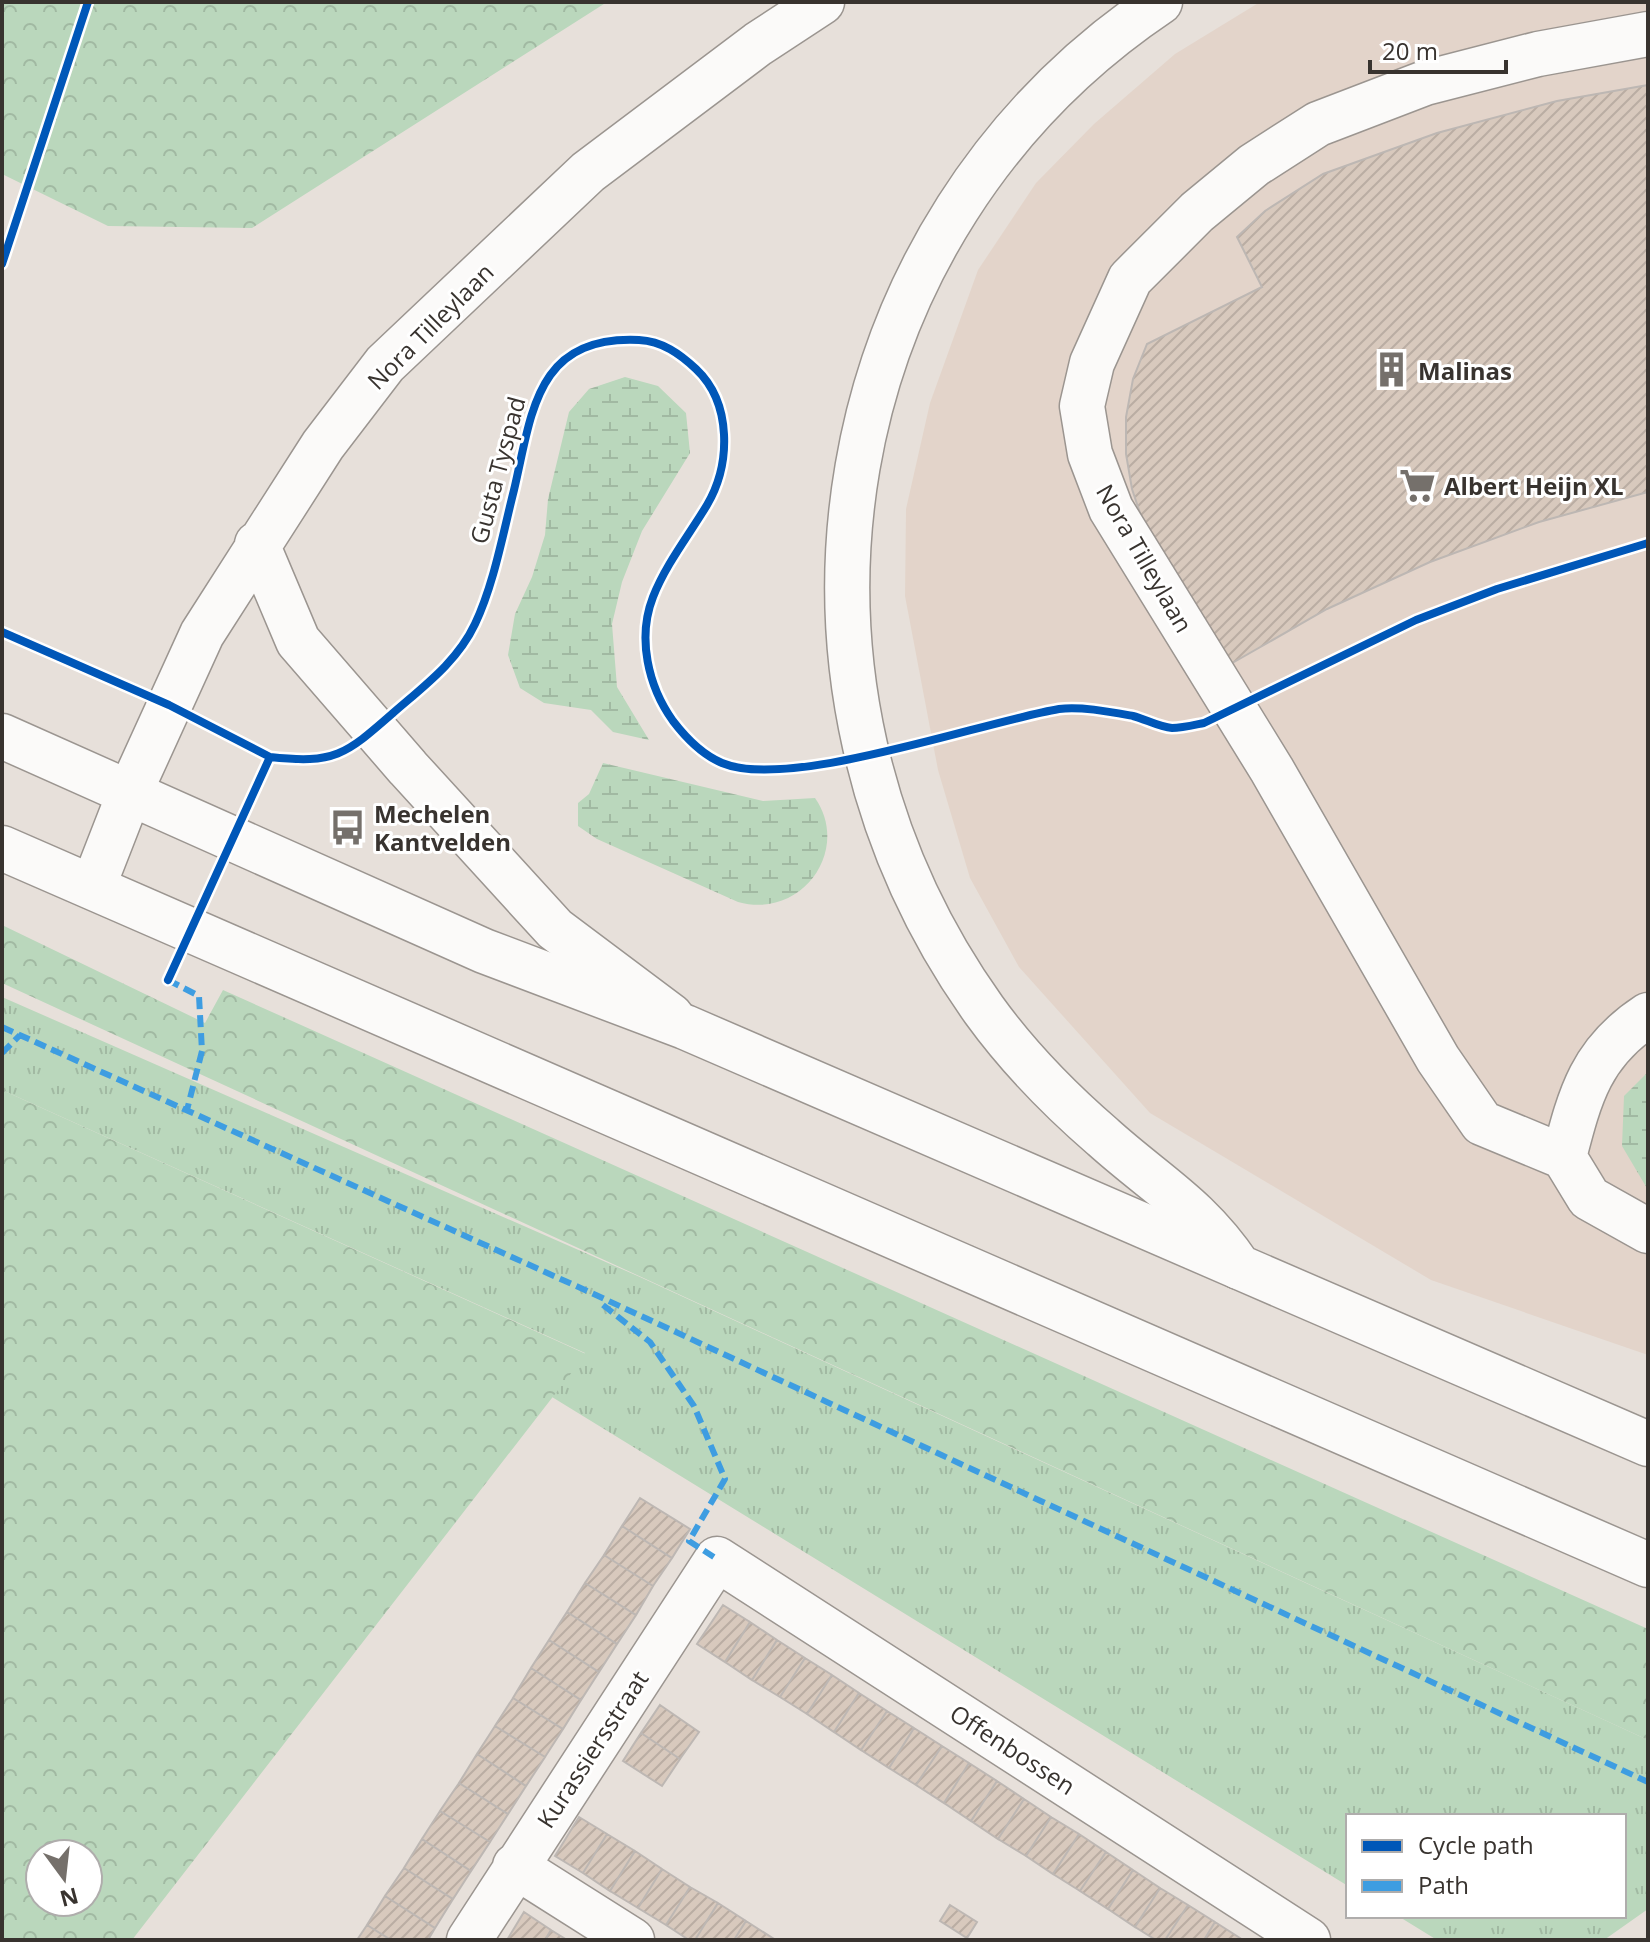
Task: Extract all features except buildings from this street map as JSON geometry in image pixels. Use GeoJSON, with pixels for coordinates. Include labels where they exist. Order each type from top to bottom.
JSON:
{"type":"FeatureCollection","features":[{"type":"Feature","properties":{"kind":"main road","name":"Nora Tilleylaan"},"geometry":{"type":"LineString","coordinates":[[93,887],[130,792],[202,634],[323,445],[385,364],[588,172],[758,44],[822,2]]}},
{"type":"Feature","properties":{"kind":"main road"},"geometry":{"type":"LineString","coordinates":[[1160,2],[1107,38],[1058,83],[959,203],[926,259],[899,320],[864,427],[848,546],[849,642],[875,785],[891,835],[919,902],[952,961],[985,1011],[1053,1091],[1105,1139],[1194,1210],[1239,1267]]}},
{"type":"Feature","properties":{"kind":"main road","name":"Nora Tilleylaan"},"geometry":{"type":"LineString","coordinates":[[1564,1157],[1482,1123],[1438,1059],[1272,770],[1111,509],[1090,454],[1082,406],[1092,363],[1130,279],[1197,212],[1254,165],[1318,124],[1425,83],[1538,54],[1648,34]]}},
{"type":"Feature","properties":{"kind":"main road"},"geometry":{"type":"LineString","coordinates":[[257,544],[298,641],[408,768],[555,929],[685,1027]]}},
{"type":"Feature","properties":{"kind":"main road"},"geometry":{"type":"LineString","coordinates":[[2,736],[484,951],[685,1027],[1648,1444]]}},
{"type":"Feature","properties":{"kind":"main road"},"geometry":{"type":"LineString","coordinates":[[2,848],[1648,1565]]}},
{"type":"Feature","properties":{"kind":"main road"},"geometry":{"type":"LineString","coordinates":[[1648,1015],[1629,1028],[1588,1075],[1564,1157],[1589,1198],[1648,1231]]}},
{"type":"Feature","properties":{"kind":"main road","name":"Kurassiersstraat"},"geometry":{"type":"LineString","coordinates":[[469,1940],[717,1559]]}},
{"type":"Feature","properties":{"kind":"main road","name":"Offenbossen"},"geometry":{"type":"LineString","coordinates":[[717,1559],[1308,1940]]}},
{"type":"Feature","properties":{"kind":"main road"},"geometry":{"type":"LineString","coordinates":[[515,1866],[632,1940]]}},
{"type":"Feature","properties":{"kind":"shaded area"},"geometry":{"type":"Polygon","coordinates":[[[1260,2],[1648,2],[1648,1355],[1431,1280],[1150,1113],[1019,967],[970,878],[938,770],[905,596],[906,509],[930,403],[978,270],[1036,183],[1094,124],[1175,54],[1260,2]]]}},
{"type":"Feature","properties":{"kind":"green space"},"geometry":{"type":"Polygon","coordinates":[[[4,2],[607,2],[252,228],[108,226],[2,174],[4,2]]]}},
{"type":"Feature","properties":{"kind":"green space"},"geometry":{"type":"Polygon","coordinates":[[[625,377],[658,386],[686,413],[690,453],[642,531],[622,582],[612,624],[617,687],[649,740],[613,732],[591,710],[544,703],[520,688],[508,655],[515,614],[532,577],[545,535],[548,499],[569,412],[589,389],[625,377]]]}},
{"type":"Feature","properties":{"kind":"green space"},"geometry":{"type":"Polygon","coordinates":[[[603,763],[763,801],[815,798],[825,818],[827,838],[824,858],[814,876],[783,901],[761,905],[738,902],[597,839],[578,826],[578,803],[589,794],[603,763]]]}},
{"type":"Feature","properties":{"kind":"green space"},"geometry":{"type":"Polygon","coordinates":[[[2,925],[205,1023],[223,990],[1648,1629],[1648,1740],[2,983],[2,925]]]}},
{"type":"Feature","properties":{"kind":"green space"},"geometry":{"type":"Polygon","coordinates":[[[2,997],[640,1277],[1648,1740],[1648,1909],[1604,1940],[1437,1940],[1401,1918],[1626,1918],[1626,1814],[1346,1814],[1346,1885],[552,1397],[585,1353],[2,1090],[2,997]]]}},
{"type":"Feature","properties":{"kind":"green space"},"geometry":{"type":"Polygon","coordinates":[[[1648,1072],[1648,1190],[1622,1146],[1624,1096],[1648,1072]]]}},
{"type":"Feature","properties":{"kind":"green space"},"geometry":{"type":"Polygon","coordinates":[[[2,1090],[586,1354],[132,1940],[2,1940],[2,1090]]]}},
{"type":"Feature","properties":{"kind":"marked path"},"geometry":{"type":"LineString","coordinates":[[168,980],[199,996],[202,1051],[187,1110]]}},
{"type":"Feature","properties":{"kind":"marked path"},"geometry":{"type":"LineString","coordinates":[[2,1027],[585,1290],[1648,1782]]}},
{"type":"Feature","properties":{"kind":"marked path"},"geometry":{"type":"LineString","coordinates":[[2,1053],[20,1035]]}},
{"type":"Feature","properties":{"kind":"marked path"},"geometry":{"type":"LineString","coordinates":[[603,1305],[650,1342],[694,1406],[725,1479],[689,1541],[717,1559]]}},
{"type":"Feature","properties":{"kind":"cycle path"},"geometry":{"type":"LineString","coordinates":[[2,264],[88,2]]}},
{"type":"Feature","properties":{"kind":"cycle path","name":"Gusta Tyspad"},"geometry":{"type":"LineString","coordinates":[[168,980],[270,757],[310,759],[350,747],[428,683],[468,638],[493,575],[526,434],[544,385],[558,365],[578,351],[605,342],[639,340],[670,349],[684,358],[708,383],[722,416],[724,453],[715,489],[658,585],[648,613],[646,645],[657,693],[678,727],[715,760],[753,769],[838,762],[1067,708],[1133,716],[1172,728],[1204,723],[1416,620],[1497,589],[1648,543]]}},
{"type":"Feature","properties":{"kind":"cycle path"},"geometry":{"type":"LineString","coordinates":[[2,632],[169,705],[270,757]]}},
{"type":"Feature","properties":{"kind":"place","name":"Malinas"},"geometry":{"type":"Point","coordinates":[1392,370]}},
{"type":"Feature","properties":{"kind":"place","name":"Albert Heijn XL"},"geometry":{"type":"Point","coordinates":[1418,485]}},
{"type":"Feature","properties":{"kind":"place","name":"Mechelen Kantvelden"},"geometry":{"type":"Point","coordinates":[348,827]}}]}
